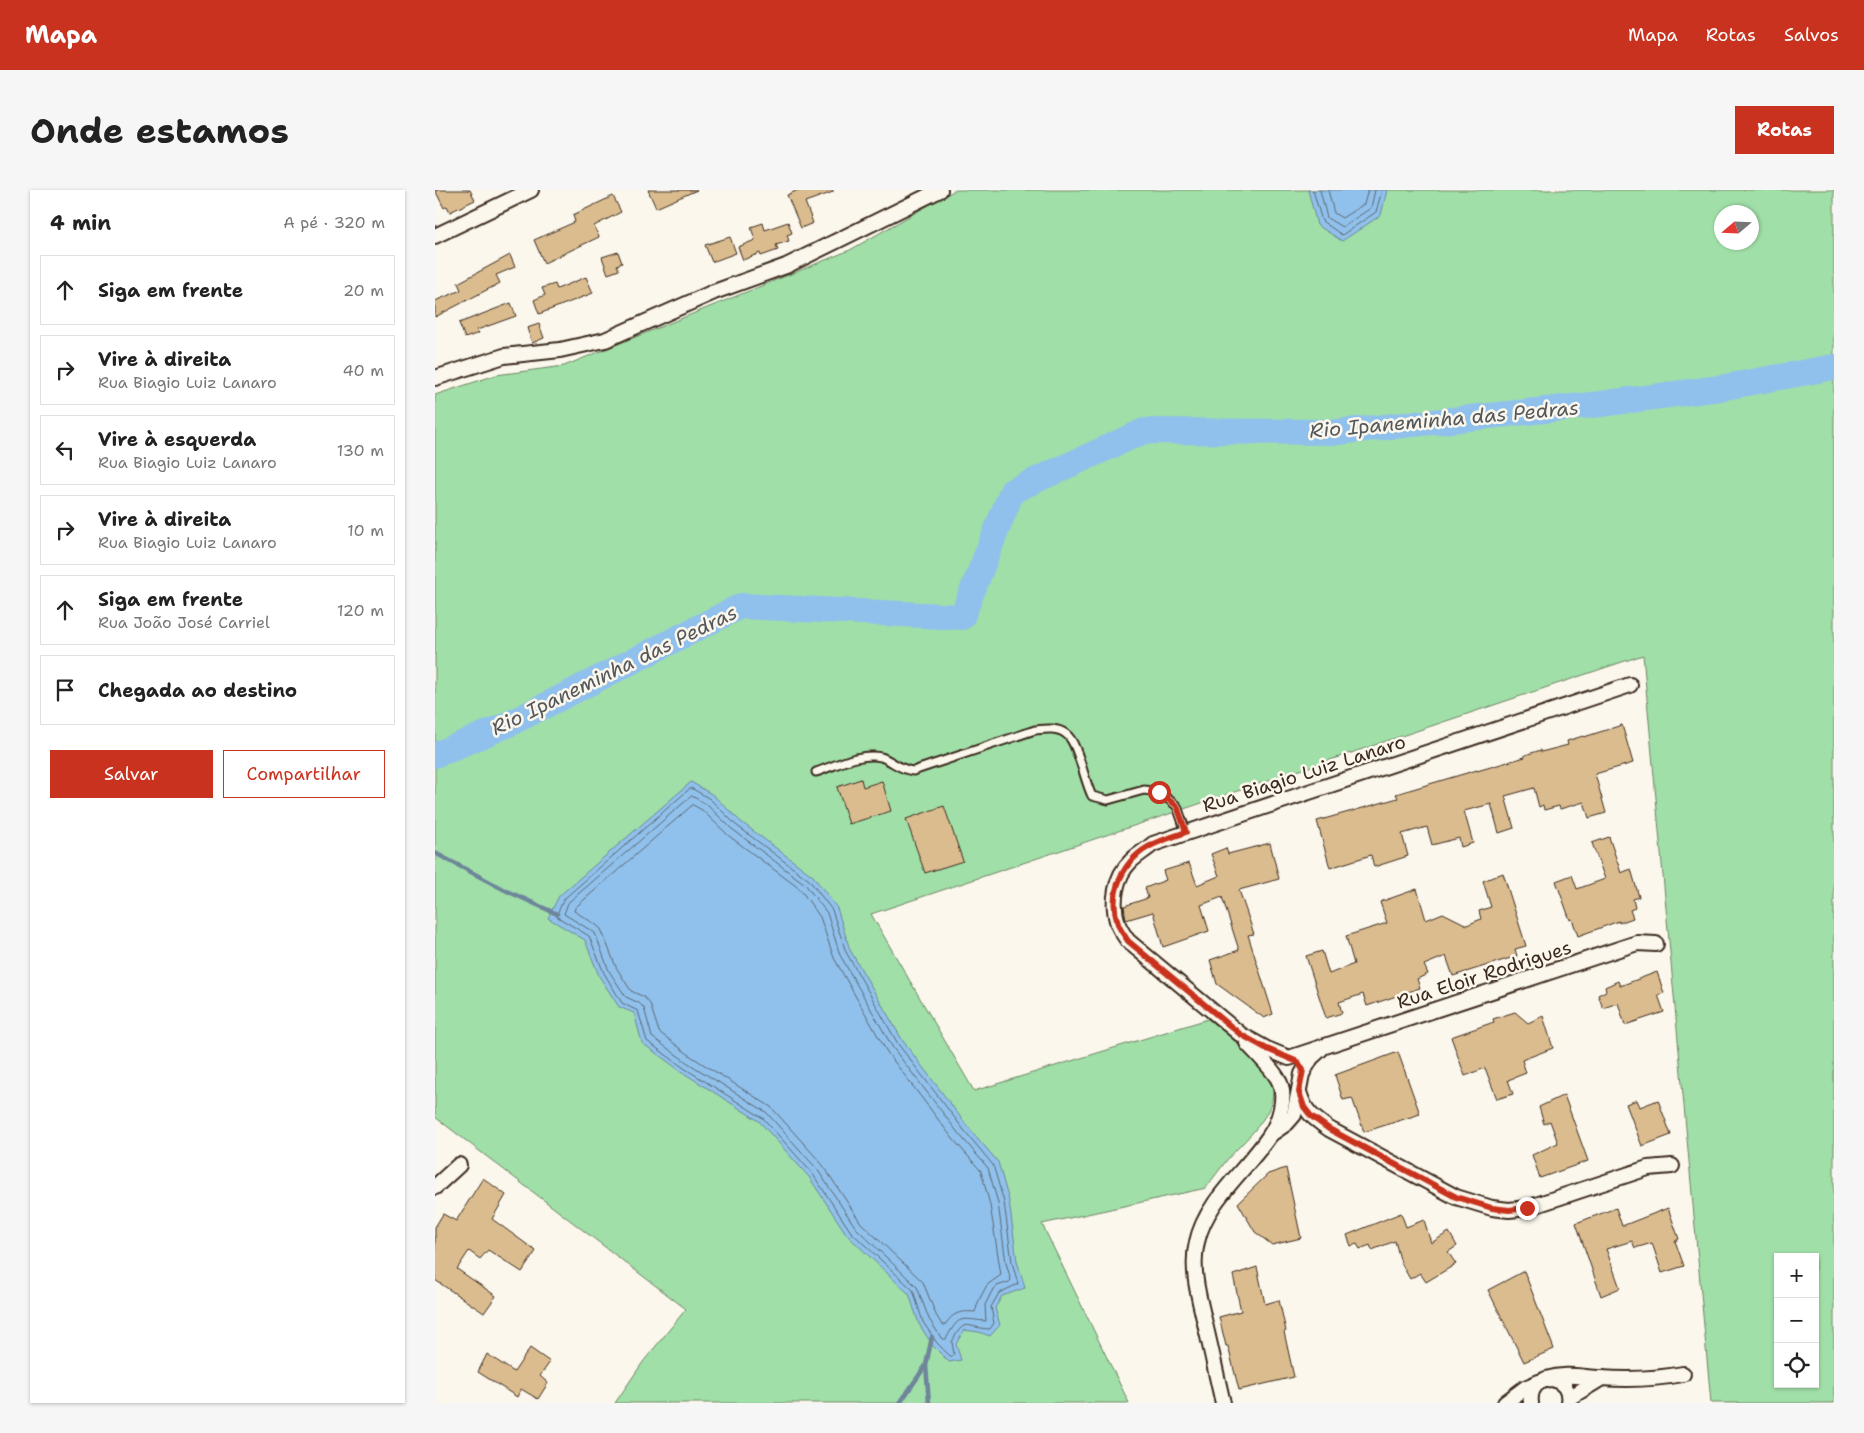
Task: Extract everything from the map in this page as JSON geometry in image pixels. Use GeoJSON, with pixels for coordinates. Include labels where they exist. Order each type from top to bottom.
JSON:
{"type":"FeatureCollection","features":[{"type":"Feature","properties":{"kind":"street"},"geometry":{"type":"LineString","coordinates":[[435,236],[531,190]]}},
{"type":"Feature","properties":{"kind":"street"},"geometry":{"type":"LineString","coordinates":[[435,378],[504,356],[560,350],[605,340],[714,292],[786,266],[940,190]]}},
{"type":"Feature","properties":{"kind":"street","name":"Rua Biagio Luiz Lanaro"},"geometry":{"type":"LineString","coordinates":[[1279,1080],[1240,1034],[1128,941],[1118,926],[1114,908],[1116,889],[1121,874],[1130,862],[1153,844],[1186,832],[1630,685]]}},
{"type":"Feature","properties":{"kind":"street","name":"Rua Eloir Rodrigues"},"geometry":{"type":"LineString","coordinates":[[1289,1058],[1637,944],[1657,944]]}},
{"type":"Feature","properties":{"kind":"street","name":"Rua Biagio Luiz Lanaro"},"geometry":{"type":"LineString","coordinates":[[1240,1034],[1267,1049],[1289,1058]]}},
{"type":"Feature","properties":{"kind":"street"},"geometry":{"type":"LineString","coordinates":[[1279,1080],[1286,1084],[1294,1084],[1301,1078],[1311,1058],[1323,1046]]}},
{"type":"Feature","properties":{"kind":"street"},"geometry":{"type":"LineString","coordinates":[[1223,1403],[1196,1280],[1195,1256],[1197,1242],[1201,1227],[1211,1210],[1270,1135],[1294,1115],[1303,1070],[1298,1062],[1289,1058],[1278,1064],[1276,1072],[1282,1100],[1270,1135]]}},
{"type":"Feature","properties":{"kind":"street"},"geometry":{"type":"LineString","coordinates":[[1299,1092],[1304,1107],[1311,1116],[1329,1129],[1456,1197],[1492,1208],[1509,1210],[1527,1208],[1648,1168],[1672,1166]]}},
{"type":"Feature","properties":{"kind":"street"},"geometry":{"type":"LineString","coordinates":[[1282,1126],[1303,1123],[1329,1129]]}},
{"type":"Feature","properties":{"kind":"street"},"geometry":{"type":"LineString","coordinates":[[435,1187],[459,1165]]}},
{"type":"Feature","properties":{"kind":"street"},"geometry":{"type":"LineString","coordinates":[[1505,1403],[1525,1388],[1543,1380],[1566,1375],[1602,1378],[1662,1378],[1683,1374]]}},
{"type":"Feature","properties":{"kind":"street"},"geometry":{"type":"LineString","coordinates":[[1531,1403],[1531,1391],[1543,1380],[1553,1379],[1564,1385],[1569,1400],[1602,1378]]}},
{"type":"Feature","properties":{"kind":"lane"},"geometry":{"type":"LineString","coordinates":[[816,772],[861,757],[874,756],[884,758],[902,770],[913,771],[1035,730],[1052,729],[1066,734],[1075,747],[1086,785],[1092,796],[1108,800],[1144,790],[1159,792],[1177,806],[1186,832]]}},
{"type":"Feature","properties":{"kind":"green space"},"geometry":{"type":"Polygon","coordinates":[[[955,190],[1834,190],[1834,1403],[1711,1403],[1643,655],[871,914],[974,1091],[1208,1019],[1245,1050],[1268,1077],[1272,1086],[1273,1096],[1265,1117],[1227,1160],[1206,1188],[1042,1224],[1129,1403],[615,1403],[643,1362],[686,1309],[435,1117],[435,395],[496,375],[564,366],[850,250],[955,190]]]}},
{"type":"Feature","properties":{"kind":"water"},"geometry":{"type":"Polygon","coordinates":[[[1308,190],[1387,190],[1381,215],[1342,241],[1317,225],[1308,190]]]}},
{"type":"Feature","properties":{"kind":"water"},"geometry":{"type":"Polygon","coordinates":[[[691,782],[713,795],[740,821],[813,876],[837,908],[850,950],[903,1041],[968,1127],[998,1162],[1009,1201],[1017,1261],[1025,1288],[1002,1296],[995,1308],[1000,1325],[990,1336],[964,1330],[956,1344],[961,1360],[949,1362],[933,1346],[919,1324],[909,1294],[847,1235],[809,1177],[759,1121],[682,1072],[642,1043],[634,1013],[619,1007],[599,976],[585,940],[548,918],[559,896],[691,782]]]}},
{"type":"Feature","properties":{"kind":"building"},"geometry":{"type":"Polygon","coordinates":[[[435,190],[470,190],[475,200],[450,212],[447,206],[444,208],[435,190]]]}},
{"type":"Feature","properties":{"kind":"building"},"geometry":{"type":"Polygon","coordinates":[[[648,190],[697,190],[656,208],[648,190]]]}},
{"type":"Feature","properties":{"kind":"building"},"geometry":{"type":"Polygon","coordinates":[[[798,190],[833,190],[833,192],[805,202],[813,223],[801,228],[787,195],[798,190]]]}},
{"type":"Feature","properties":{"kind":"building"},"geometry":{"type":"Polygon","coordinates":[[[613,196],[621,212],[594,226],[599,237],[544,263],[534,240],[575,222],[573,215],[613,196]]]}},
{"type":"Feature","properties":{"kind":"building"},"geometry":{"type":"Polygon","coordinates":[[[788,222],[792,233],[787,235],[789,241],[776,245],[778,250],[761,256],[760,253],[743,260],[738,247],[755,240],[751,227],[763,223],[765,230],[788,222]]]}},
{"type":"Feature","properties":{"kind":"building"},"geometry":{"type":"Polygon","coordinates":[[[730,237],[736,253],[712,262],[705,245],[730,237]]]}},
{"type":"Feature","properties":{"kind":"building"},"geometry":{"type":"Polygon","coordinates":[[[618,252],[622,263],[617,265],[619,270],[608,274],[602,257],[618,252]]]}},
{"type":"Feature","properties":{"kind":"building"},"geometry":{"type":"Polygon","coordinates":[[[510,255],[515,267],[496,275],[500,283],[435,317],[435,301],[461,290],[458,283],[510,255]]]}},
{"type":"Feature","properties":{"kind":"building"},"geometry":{"type":"Polygon","coordinates":[[[586,277],[593,293],[539,314],[534,300],[545,295],[542,288],[555,284],[557,289],[586,277]]]}},
{"type":"Feature","properties":{"kind":"building"},"geometry":{"type":"Polygon","coordinates":[[[511,303],[516,316],[477,330],[479,333],[465,338],[459,323],[511,303]]]}},
{"type":"Feature","properties":{"kind":"building"},"geometry":{"type":"Polygon","coordinates":[[[539,324],[544,338],[532,343],[527,328],[539,324]]]}},
{"type":"Feature","properties":{"kind":"building"},"geometry":{"type":"Polygon","coordinates":[[[1622,725],[1633,763],[1595,774],[1606,813],[1589,818],[1584,802],[1560,809],[1559,806],[1544,810],[1543,805],[1539,807],[1534,788],[1505,796],[1514,828],[1499,833],[1491,804],[1464,811],[1473,843],[1461,847],[1459,838],[1432,845],[1427,827],[1402,834],[1408,856],[1374,867],[1371,855],[1330,868],[1317,821],[1398,798],[1396,794],[1525,757],[1525,755],[1541,750],[1541,752],[1568,745],[1567,741],[1622,725]]]}},
{"type":"Feature","properties":{"kind":"building"},"geometry":{"type":"Polygon","coordinates":[[[861,779],[863,787],[882,781],[891,811],[849,824],[837,787],[861,779]]]}},
{"type":"Feature","properties":{"kind":"building"},"geometry":{"type":"Polygon","coordinates":[[[944,806],[963,861],[925,873],[906,819],[944,806]]]}},
{"type":"Feature","properties":{"kind":"building"},"geometry":{"type":"Polygon","coordinates":[[[1609,837],[1621,873],[1631,869],[1639,897],[1633,899],[1635,908],[1630,910],[1633,918],[1619,923],[1619,921],[1578,936],[1556,881],[1572,875],[1577,889],[1605,879],[1592,843],[1609,837]]]}},
{"type":"Feature","properties":{"kind":"building"},"geometry":{"type":"Polygon","coordinates":[[[1270,843],[1279,879],[1239,890],[1254,934],[1248,935],[1273,1014],[1264,1018],[1217,984],[1210,960],[1239,950],[1222,897],[1201,905],[1209,931],[1163,947],[1153,912],[1126,920],[1124,906],[1148,898],[1145,888],[1166,880],[1163,871],[1189,863],[1197,885],[1219,876],[1211,854],[1226,848],[1228,854],[1270,843]]]}},
{"type":"Feature","properties":{"kind":"building"},"geometry":{"type":"Polygon","coordinates":[[[1503,873],[1526,946],[1515,949],[1517,956],[1453,976],[1446,956],[1424,965],[1428,974],[1417,979],[1420,988],[1367,1006],[1363,994],[1339,1002],[1342,1013],[1326,1018],[1306,956],[1322,951],[1329,974],[1354,964],[1346,936],[1387,923],[1380,902],[1417,889],[1426,920],[1443,913],[1467,925],[1481,919],[1479,911],[1491,907],[1483,881],[1503,873]]]}},
{"type":"Feature","properties":{"kind":"building"},"geometry":{"type":"Polygon","coordinates":[[[1657,972],[1664,993],[1658,995],[1664,1012],[1625,1025],[1618,1003],[1603,1008],[1598,995],[1606,991],[1605,987],[1618,981],[1620,986],[1657,972]]]}},
{"type":"Feature","properties":{"kind":"building"},"geometry":{"type":"Polygon","coordinates":[[[1515,1012],[1528,1023],[1543,1016],[1553,1048],[1522,1060],[1526,1073],[1508,1080],[1513,1094],[1497,1099],[1485,1068],[1465,1076],[1451,1037],[1494,1022],[1493,1019],[1515,1012]]]}},
{"type":"Feature","properties":{"kind":"building"},"geometry":{"type":"Polygon","coordinates":[[[1398,1052],[1420,1114],[1364,1132],[1352,1098],[1343,1100],[1335,1075],[1398,1052]]]}},
{"type":"Feature","properties":{"kind":"building"},"geometry":{"type":"Polygon","coordinates":[[[1564,1095],[1588,1161],[1540,1178],[1532,1155],[1558,1143],[1550,1121],[1544,1124],[1539,1107],[1564,1095]]]}},
{"type":"Feature","properties":{"kind":"building"},"geometry":{"type":"Polygon","coordinates":[[[1637,1100],[1640,1107],[1658,1100],[1671,1135],[1642,1146],[1626,1104],[1637,1100]]]}},
{"type":"Feature","properties":{"kind":"building"},"geometry":{"type":"Polygon","coordinates":[[[1286,1168],[1301,1238],[1272,1245],[1255,1232],[1238,1203],[1268,1174],[1286,1168]]]}},
{"type":"Feature","properties":{"kind":"building"},"geometry":{"type":"Polygon","coordinates":[[[483,1178],[506,1195],[492,1219],[536,1251],[522,1272],[488,1250],[480,1259],[469,1251],[457,1269],[496,1296],[484,1313],[435,1280],[435,1227],[443,1214],[456,1221],[483,1178]]]}},
{"type":"Feature","properties":{"kind":"building"},"geometry":{"type":"Polygon","coordinates":[[[1616,1208],[1622,1226],[1668,1208],[1679,1239],[1675,1241],[1684,1266],[1662,1273],[1652,1243],[1635,1248],[1632,1241],[1606,1249],[1620,1288],[1601,1296],[1576,1223],[1616,1208]]]}},
{"type":"Feature","properties":{"kind":"building"},"geometry":{"type":"Polygon","coordinates":[[[1401,1213],[1406,1227],[1424,1220],[1431,1243],[1449,1232],[1457,1246],[1448,1252],[1456,1264],[1426,1282],[1420,1273],[1410,1279],[1401,1263],[1395,1241],[1372,1250],[1370,1245],[1360,1249],[1357,1244],[1351,1246],[1347,1235],[1401,1213]]]}},
{"type":"Feature","properties":{"kind":"building"},"geometry":{"type":"Polygon","coordinates":[[[1257,1267],[1265,1304],[1279,1300],[1294,1377],[1239,1390],[1219,1317],[1241,1311],[1233,1275],[1257,1267]]]}},
{"type":"Feature","properties":{"kind":"building"},"geometry":{"type":"Polygon","coordinates":[[[1524,1271],[1554,1349],[1524,1362],[1488,1290],[1524,1271]]]}},
{"type":"Feature","properties":{"kind":"building"},"geometry":{"type":"Polygon","coordinates":[[[530,1348],[550,1362],[540,1376],[548,1383],[538,1399],[521,1389],[517,1397],[478,1372],[487,1354],[514,1372],[530,1348]]]}},
{"type":"Feature","properties":{"kind":"waterway","name":"Rio Ipaneminha das Pedras"},"geometry":{"type":"LineString","coordinates":[[435,755],[507,725],[741,606],[962,617],[1012,491],[1144,431],[1338,432],[1601,404],[1720,388],[1834,367]]}},
{"type":"Feature","properties":{"kind":"waterway"},"geometry":{"type":"LineString","coordinates":[[435,853],[505,890],[557,914]]}},
{"type":"Feature","properties":{"kind":"waterway"},"geometry":{"type":"LineString","coordinates":[[929,1403],[926,1365],[932,1337]]}},
{"type":"Feature","properties":{"kind":"waterway"},"geometry":{"type":"LineString","coordinates":[[900,1403],[926,1365]]}},
{"type":"Feature","properties":{"kind":"route"},"geometry":{"type":"LineString","coordinates":[[1159,792],[1177,806],[1186,832],[1153,844],[1130,862],[1121,874],[1116,889],[1114,908],[1118,926],[1128,941],[1240,1034],[1267,1049],[1298,1062],[1303,1070],[1299,1092],[1304,1107],[1311,1116],[1329,1129],[1456,1197],[1492,1208],[1509,1210],[1527,1208]]}}]}
